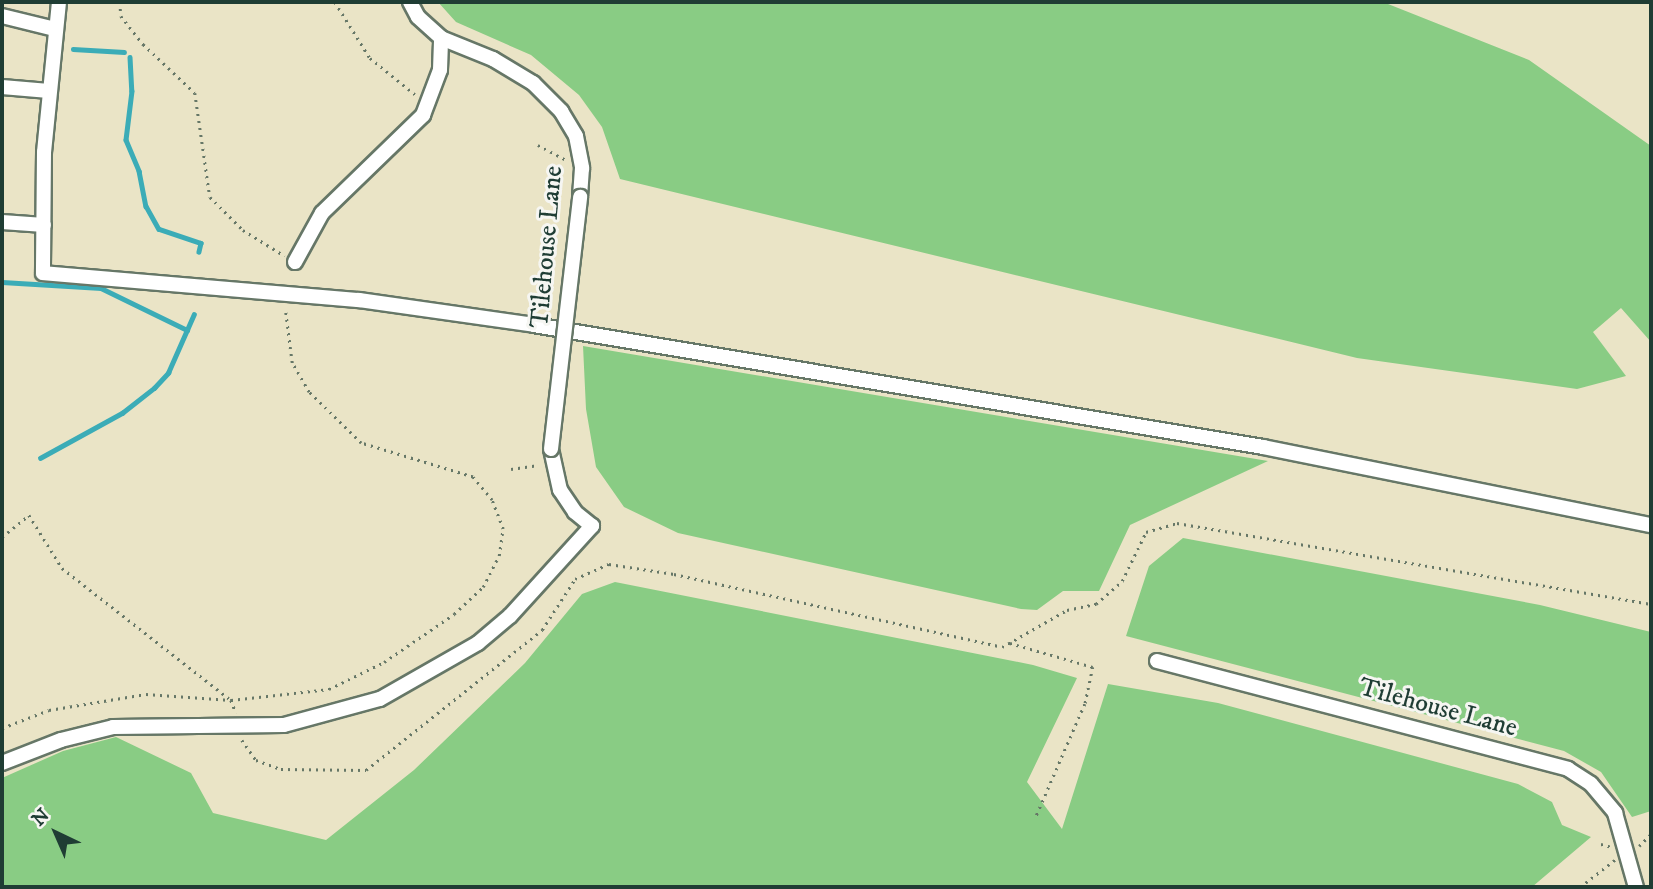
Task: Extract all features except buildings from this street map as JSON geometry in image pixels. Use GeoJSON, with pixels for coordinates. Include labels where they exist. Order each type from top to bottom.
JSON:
{"type":"FeatureCollection","features":[{"type":"Feature","properties":{"kind":"street"},"geometry":{"type":"LineString","coordinates":[[59,2],[49,91],[43,273],[286,294],[534,325],[930,388],[1263,447],[1651,525]]}},
{"type":"Feature","properties":{"kind":"street","name":"Tilehouse Lane"},"geometry":{"type":"LineString","coordinates":[[2,763],[61,740],[113,727],[284,725],[380,699],[478,643],[551,576],[592,526],[575,512],[560,490],[552,456],[582,168],[570,122],[533,83],[493,59],[441,38],[418,17],[410,2]]}},
{"type":"Feature","properties":{"kind":"street"},"geometry":{"type":"LineString","coordinates":[[2,16],[55,29]]}},
{"type":"Feature","properties":{"kind":"street"},"geometry":{"type":"LineString","coordinates":[[295,262],[322,213],[387,154],[423,116],[440,70],[441,38]]}},
{"type":"Feature","properties":{"kind":"street"},"geometry":{"type":"LineString","coordinates":[[2,87],[49,91]]}},
{"type":"Feature","properties":{"kind":"street"},"geometry":{"type":"LineString","coordinates":[[2,222],[44,225]]}},
{"type":"Feature","properties":{"kind":"street","name":"Tilehouse Lane"},"geometry":{"type":"LineString","coordinates":[[1157,661],[1568,769],[1609,803],[1636,887]]}},
{"type":"Feature","properties":{"kind":"path"},"geometry":{"type":"LineString","coordinates":[[120,2],[121,16],[143,44],[195,93],[210,197],[243,230],[295,262]]}},
{"type":"Feature","properties":{"kind":"path"},"geometry":{"type":"LineString","coordinates":[[335,2],[370,58],[427,104]]}},
{"type":"Feature","properties":{"kind":"path"},"geometry":{"type":"LineString","coordinates":[[538,145],[582,168]]}},
{"type":"Feature","properties":{"kind":"path"},"geometry":{"type":"LineString","coordinates":[[2,728],[49,710],[146,694],[231,700],[329,689],[384,662],[454,614],[483,587],[499,556],[503,529],[492,500],[473,477],[361,443],[322,406],[292,363],[283,320],[286,294]]}},
{"type":"Feature","properties":{"kind":"path"},"geometry":{"type":"LineString","coordinates":[[511,469],[552,456]]}},
{"type":"Feature","properties":{"kind":"path"},"geometry":{"type":"LineString","coordinates":[[2,537],[29,515],[62,568],[231,700]]}},
{"type":"Feature","properties":{"kind":"path"},"geometry":{"type":"LineString","coordinates":[[256,760],[281,769],[366,770],[542,631],[575,579],[609,564],[674,574],[1002,647],[1067,610],[1096,604],[1122,582],[1146,532],[1177,523],[1651,604]]}},
{"type":"Feature","properties":{"kind":"path"},"geometry":{"type":"LineString","coordinates":[[1010,643],[1093,667],[1085,704],[1035,819]]}},
{"type":"Feature","properties":{"kind":"path"},"geometry":{"type":"LineString","coordinates":[[1580,887],[1613,860],[1626,856]]}},
{"type":"Feature","properties":{"kind":"green space"},"geometry":{"type":"Polygon","coordinates":[[[438,2],[1383,2],[1529,60],[1651,146],[1651,342],[1621,308],[1593,332],[1626,376],[1577,389],[1357,358],[620,179],[602,127],[579,95],[531,55],[456,22],[438,2]]]}},
{"type":"Feature","properties":{"kind":"green space"},"geometry":{"type":"Polygon","coordinates":[[[583,346],[1268,461],[1130,525],[1099,591],[1063,591],[1037,610],[1021,609],[678,533],[624,507],[596,467],[586,409],[583,346]]]}},
{"type":"Feature","properties":{"kind":"green space"},"geometry":{"type":"Polygon","coordinates":[[[1183,538],[1540,605],[1651,632],[1651,811],[1632,817],[1601,772],[1564,751],[1126,636],[1149,566],[1183,538]]]}},
{"type":"Feature","properties":{"kind":"green space"},"geometry":{"type":"Polygon","coordinates":[[[615,582],[1033,665],[1077,678],[1027,782],[1062,829],[1108,684],[1218,703],[1518,784],[1552,802],[1562,825],[1591,837],[1532,887],[2,887],[2,778],[63,751],[116,737],[191,773],[213,813],[326,840],[414,770],[525,663],[582,594],[615,582]]]}},
{"type":"Feature","properties":{"kind":"waterway"},"geometry":{"type":"LineString","coordinates":[[73,49],[124,52]]}},
{"type":"Feature","properties":{"kind":"waterway"},"geometry":{"type":"LineString","coordinates":[[130,57],[132,91],[126,140],[139,171],[146,206],[159,229],[201,243],[199,252]]}},
{"type":"Feature","properties":{"kind":"waterway"},"geometry":{"type":"LineString","coordinates":[[2,282],[101,288],[187,330]]}},
{"type":"Feature","properties":{"kind":"waterway"},"geometry":{"type":"LineString","coordinates":[[40,458],[122,413],[154,388],[168,373],[194,314]]}}]}
